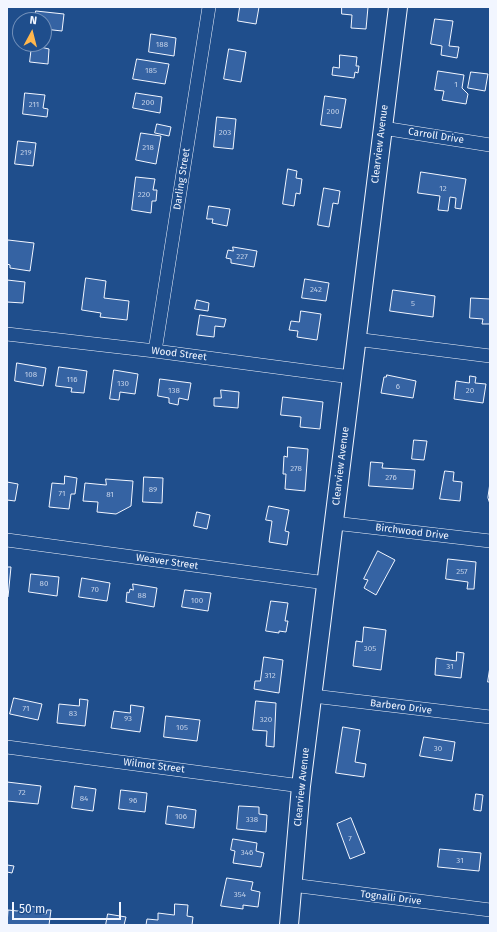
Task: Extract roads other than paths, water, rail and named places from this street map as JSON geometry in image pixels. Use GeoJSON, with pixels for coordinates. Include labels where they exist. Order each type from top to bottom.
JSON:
{"type":"FeatureCollection","features":[{"type":"Feature","properties":{"kind":"street","name":"Darling Street"},"geometry":{"type":"LineString","coordinates":[[155,351],[209,7]]}},
{"type":"Feature","properties":{"kind":"street","name":"Clearview Avenue"},"geometry":{"type":"LineString","coordinates":[[289,925],[301,786],[334,523],[355,339],[398,7]]}},
{"type":"Feature","properties":{"kind":"street","name":"Carroll Drive"},"geometry":{"type":"LineString","coordinates":[[382,128],[490,145]]}},
{"type":"Feature","properties":{"kind":"street","name":"Wood Street"},"geometry":{"type":"LineString","coordinates":[[7,334],[155,351],[351,377]]}},
{"type":"Feature","properties":{"kind":"street"},"geometry":{"type":"LineString","coordinates":[[355,339],[490,356]]}},
{"type":"Feature","properties":{"kind":"street","name":"Birchwood Drive"},"geometry":{"type":"LineString","coordinates":[[334,523],[490,541]]}},
{"type":"Feature","properties":{"kind":"street","name":"Weaver Street"},"geometry":{"type":"LineString","coordinates":[[7,540],[326,583]]}},
{"type":"Feature","properties":{"kind":"street","name":"Barbero Drive"},"geometry":{"type":"LineString","coordinates":[[313,696],[490,717]]}},
{"type":"Feature","properties":{"kind":"street","name":"Wilmot Street"},"geometry":{"type":"LineString","coordinates":[[7,747],[301,786]]}},
{"type":"Feature","properties":{"kind":"street","name":"Tognalli Drive"},"geometry":{"type":"LineString","coordinates":[[292,885],[490,910]]}}]}
